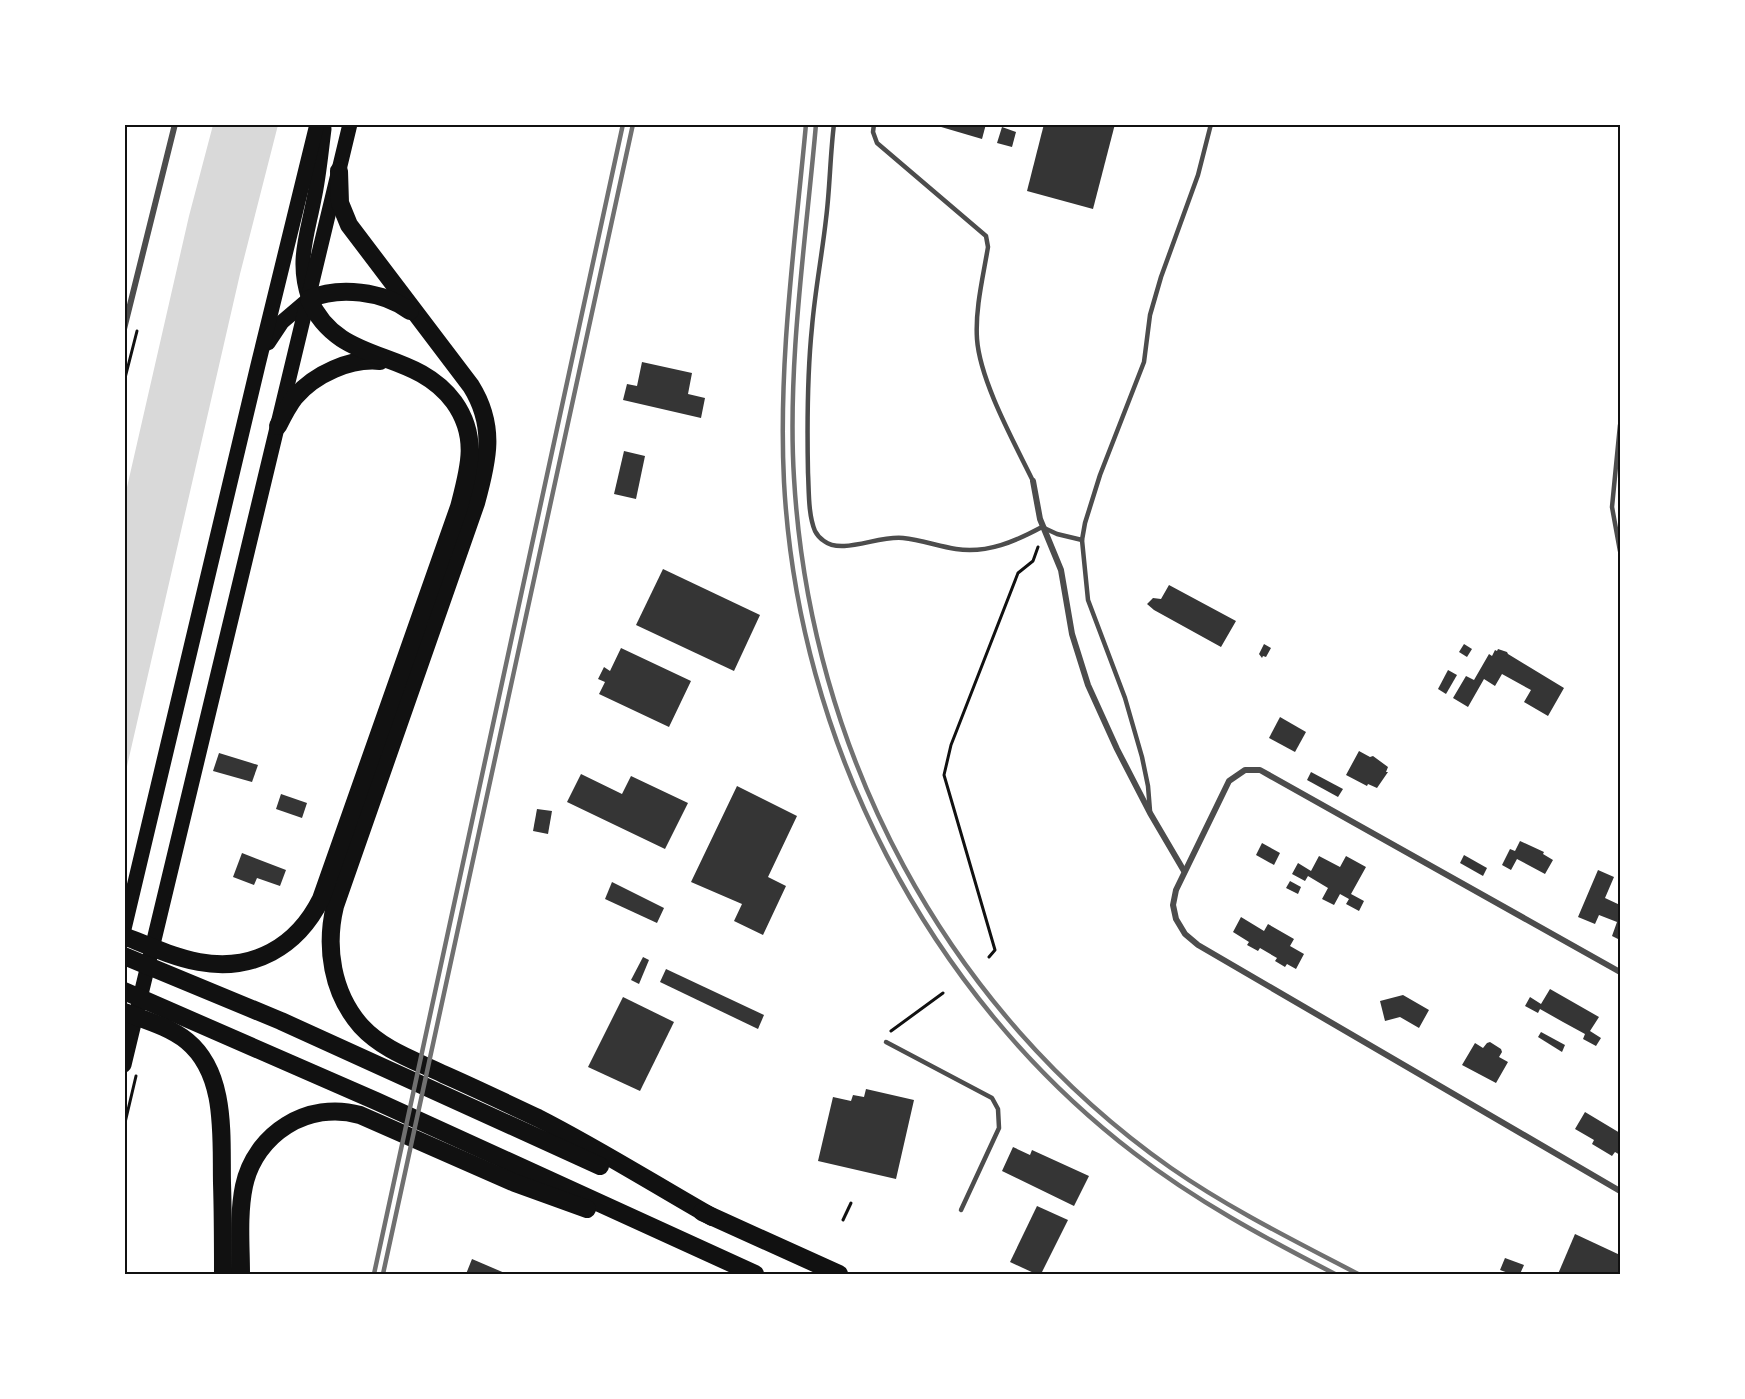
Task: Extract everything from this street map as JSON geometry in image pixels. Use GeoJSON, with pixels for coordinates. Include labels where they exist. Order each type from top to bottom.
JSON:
{"type":"FeatureCollection","features":[{"type":"Feature","properties":{"kind":"highway"},"geometry":{"type":"LineString","coordinates":[[339,171],[340,203],[349,225],[471,386],[487,421],[487,450],[476,503],[332,917],[331,952],[334,975],[348,1006],[360,1025],[387,1047],[498,1109]]}},
{"type":"Feature","properties":{"kind":"highway"},"geometry":{"type":"LineString","coordinates":[[124,936],[177,957],[218,964],[246,962],[280,948],[295,937],[307,924],[321,899],[459,507],[469,467],[471,442],[460,410],[434,380],[414,368],[356,348],[332,333],[319,320],[309,299],[332,292],[374,295],[404,307],[430,332]]}},
{"type":"Feature","properties":{"kind":"highway"},"geometry":{"type":"LineString","coordinates":[[278,426],[295,398],[316,380],[333,370],[364,361],[400,363]]}},
{"type":"Feature","properties":{"kind":"highway"},"geometry":{"type":"LineString","coordinates":[[124,956],[281,1020],[385,1067],[498,1109],[540,1120],[712,1217],[837,1273]]}},
{"type":"Feature","properties":{"kind":"highway"},"geometry":{"type":"LineString","coordinates":[[124,991],[376,1101],[487,1161]]}},
{"type":"Feature","properties":{"kind":"highway"},"geometry":{"type":"LineString","coordinates":[[124,1012],[187,1041],[195,1049],[211,1076],[220,1112],[223,1275]]}},
{"type":"Feature","properties":{"kind":"highway"},"geometry":{"type":"LineString","coordinates":[[241,1275],[242,1195],[248,1172],[262,1148],[274,1134],[290,1122],[317,1113],[346,1112],[487,1161],[755,1275]]}},
{"type":"Feature","properties":{"kind":"main road"},"geometry":{"type":"LineString","coordinates":[[124,929],[317,124]]}},
{"type":"Feature","properties":{"kind":"main road"},"geometry":{"type":"LineString","coordinates":[[309,299],[302,277],[303,250],[314,199],[325,124]]}},
{"type":"Feature","properties":{"kind":"main road"},"geometry":{"type":"LineString","coordinates":[[124,1065],[350,124]]}},
{"type":"Feature","properties":{"kind":"main road"},"geometry":{"type":"LineString","coordinates":[[258,365],[266,346],[282,321],[309,299]]}},
{"type":"Feature","properties":{"kind":"street"},"geometry":{"type":"LineString","coordinates":[[124,329],[175,124]]}},
{"type":"Feature","properties":{"kind":"street"},"geometry":{"type":"LineString","coordinates":[[1033,481],[1043,529],[1053,547],[1061,570],[1072,634],[1088,685],[1108,731],[1150,813],[1184,871]]}},
{"type":"Feature","properties":{"kind":"street"},"geometry":{"type":"LineString","coordinates":[[1620,972],[1260,770],[1245,771],[1229,781],[1176,890],[1173,913],[1185,934],[1198,945],[1620,1191]]}},
{"type":"Feature","properties":{"kind":"lane"},"geometry":{"type":"LineString","coordinates":[[834,124],[826,221],[812,329],[807,425],[809,493],[816,532],[831,546],[845,547],[893,536],[958,549],[986,549],[1019,540],[1043,529],[1082,540]]}},
{"type":"Feature","properties":{"kind":"lane"},"geometry":{"type":"LineString","coordinates":[[874,124],[873,132],[877,143],[986,236],[988,247],[977,325],[980,360],[1011,437],[1033,481]]}},
{"type":"Feature","properties":{"kind":"lane"},"geometry":{"type":"LineString","coordinates":[[1150,813],[1148,786],[1142,758],[1125,698],[1088,600],[1082,540],[1100,475],[1144,362],[1150,315],[1197,175],[1211,124]]}},
{"type":"Feature","properties":{"kind":"lane"},"geometry":{"type":"LineString","coordinates":[[1620,425],[1612,495],[1613,519],[1620,551]]}},
{"type":"Feature","properties":{"kind":"lane"},"geometry":{"type":"LineString","coordinates":[[886,1042],[992,1098],[998,1109],[999,1128],[961,1210]]}},
{"type":"Feature","properties":{"kind":"path"},"geometry":{"type":"LineString","coordinates":[[989,957],[995,950],[944,775],[951,745],[1018,573],[1033,561],[1043,529]]}},
{"type":"Feature","properties":{"kind":"path"},"geometry":{"type":"LineString","coordinates":[[891,1031],[943,993]]}},
{"type":"Feature","properties":{"kind":"path"},"geometry":{"type":"LineString","coordinates":[[843,1220],[851,1203]]}},
{"type":"Feature","properties":{"kind":"shaded area"},"geometry":{"type":"Polygon","coordinates":[[[213,125],[278,125],[240,274],[125,775],[125,496],[189,216],[213,125]]]}},
{"type":"Feature","properties":{"kind":"building"},"geometry":{"type":"Polygon","coordinates":[[[931,124],[986,124],[982,139],[931,124]]]}},
{"type":"Feature","properties":{"kind":"building"},"geometry":{"type":"Polygon","coordinates":[[[1044,124],[1115,124],[1093,209],[1027,191],[1044,124]]]}},
{"type":"Feature","properties":{"kind":"building"},"geometry":{"type":"Polygon","coordinates":[[[1002,127],[1016,132],[1012,147],[997,143],[1002,127]]]}},
{"type":"Feature","properties":{"kind":"building"},"geometry":{"type":"Polygon","coordinates":[[[642,362],[692,373],[688,394],[705,398],[701,418],[623,400],[627,384],[637,386],[642,362]]]}},
{"type":"Feature","properties":{"kind":"building"},"geometry":{"type":"Polygon","coordinates":[[[624,451],[645,456],[636,499],[614,494],[624,451]]]}},
{"type":"Feature","properties":{"kind":"building"},"geometry":{"type":"Polygon","coordinates":[[[663,569],[760,615],[734,671],[636,625],[663,569]]]}},
{"type":"Feature","properties":{"kind":"building"},"geometry":{"type":"Polygon","coordinates":[[[1169,585],[1236,621],[1221,647],[1147,604],[1153,598],[1161,599],[1169,585]]]}},
{"type":"Feature","properties":{"kind":"building"},"geometry":{"type":"Polygon","coordinates":[[[1264,644],[1271,648],[1266,657],[1262,658],[1259,654],[1264,644]]]}},
{"type":"Feature","properties":{"kind":"building"},"geometry":{"type":"Polygon","coordinates":[[[1464,644],[1472,649],[1467,657],[1459,652],[1464,644]]]}},
{"type":"Feature","properties":{"kind":"building"},"geometry":{"type":"Polygon","coordinates":[[[621,648],[691,681],[669,727],[599,694],[605,682],[598,679],[604,667],[610,671],[621,648]]]}},
{"type":"Feature","properties":{"kind":"building"},"geometry":{"type":"Polygon","coordinates":[[[1498,649],[1507,652],[1564,688],[1548,716],[1524,702],[1531,690],[1502,674],[1495,686],[1484,679],[1468,707],[1453,698],[1466,676],[1474,680],[1489,654],[1492,656],[1498,649]]]}},
{"type":"Feature","properties":{"kind":"building"},"geometry":{"type":"Polygon","coordinates":[[[1448,670],[1457,675],[1446,694],[1438,689],[1448,670]]]}},
{"type":"Feature","properties":{"kind":"building"},"geometry":{"type":"Polygon","coordinates":[[[1280,717],[1306,732],[1295,752],[1269,738],[1280,717]]]}},
{"type":"Feature","properties":{"kind":"building"},"geometry":{"type":"Polygon","coordinates":[[[1359,751],[1370,757],[1373,756],[1388,767],[1386,772],[1388,772],[1377,788],[1368,784],[1367,786],[1346,775],[1359,751]]]}},
{"type":"Feature","properties":{"kind":"building"},"geometry":{"type":"Polygon","coordinates":[[[219,753],[258,765],[252,782],[213,771],[219,753]]]}},
{"type":"Feature","properties":{"kind":"building"},"geometry":{"type":"Polygon","coordinates":[[[1311,772],[1343,789],[1338,797],[1307,780],[1311,772]]]}},
{"type":"Feature","properties":{"kind":"building"},"geometry":{"type":"Polygon","coordinates":[[[581,774],[622,794],[631,776],[688,803],[665,849],[567,802],[581,774]]]}},
{"type":"Feature","properties":{"kind":"building"},"geometry":{"type":"Polygon","coordinates":[[[737,786],[797,816],[768,877],[786,886],[763,935],[734,921],[742,904],[691,882],[737,786]]]}},
{"type":"Feature","properties":{"kind":"building"},"geometry":{"type":"Polygon","coordinates":[[[281,794],[307,803],[302,818],[276,809],[281,794]]]}},
{"type":"Feature","properties":{"kind":"building"},"geometry":{"type":"Polygon","coordinates":[[[537,809],[552,811],[548,834],[533,831],[537,809]]]}},
{"type":"Feature","properties":{"kind":"building"},"geometry":{"type":"Polygon","coordinates":[[[1520,841],[1544,852],[1543,854],[1553,860],[1545,874],[1517,859],[1511,870],[1502,865],[1510,849],[1515,851],[1520,841]]]}},
{"type":"Feature","properties":{"kind":"building"},"geometry":{"type":"Polygon","coordinates":[[[1262,843],[1280,853],[1274,865],[1256,855],[1262,843]]]}},
{"type":"Feature","properties":{"kind":"building"},"geometry":{"type":"Polygon","coordinates":[[[242,853],[286,870],[280,886],[257,878],[254,885],[233,877],[242,853]]]}},
{"type":"Feature","properties":{"kind":"building"},"geometry":{"type":"Polygon","coordinates":[[[1464,855],[1487,868],[1483,876],[1460,863],[1464,855]]]}},
{"type":"Feature","properties":{"kind":"building"},"geometry":{"type":"Polygon","coordinates":[[[1319,856],[1340,867],[1346,856],[1366,867],[1351,894],[1364,901],[1359,911],[1346,904],[1349,899],[1340,894],[1334,905],[1322,899],[1328,888],[1308,876],[1305,881],[1292,874],[1298,863],[1311,871],[1319,856]]]}},
{"type":"Feature","properties":{"kind":"building"},"geometry":{"type":"Polygon","coordinates":[[[1598,870],[1614,877],[1605,898],[1620,905],[1620,940],[1612,936],[1617,922],[1599,915],[1595,924],[1578,917],[1598,870]]]}},
{"type":"Feature","properties":{"kind":"building"},"geometry":{"type":"Polygon","coordinates":[[[1290,881],[1301,887],[1298,894],[1286,888],[1290,881]]]}},
{"type":"Feature","properties":{"kind":"building"},"geometry":{"type":"Polygon","coordinates":[[[612,882],[664,908],[657,923],[605,899],[612,882]]]}},
{"type":"Feature","properties":{"kind":"building"},"geometry":{"type":"Polygon","coordinates":[[[1241,917],[1264,931],[1268,924],[1294,939],[1290,946],[1304,954],[1296,969],[1287,964],[1285,967],[1275,961],[1277,958],[1260,948],[1258,951],[1247,945],[1249,942],[1233,932],[1241,917]]]}},
{"type":"Feature","properties":{"kind":"building"},"geometry":{"type":"Polygon","coordinates":[[[643,957],[649,960],[639,984],[631,980],[643,957]]]}},
{"type":"Feature","properties":{"kind":"building"},"geometry":{"type":"Polygon","coordinates":[[[666,969],[764,1015],[758,1029],[660,982],[666,969]]]}},
{"type":"Feature","properties":{"kind":"building"},"geometry":{"type":"Polygon","coordinates":[[[1550,989],[1599,1017],[1590,1031],[1601,1038],[1596,1046],[1583,1039],[1585,1034],[1540,1009],[1538,1013],[1525,1006],[1530,997],[1541,1004],[1550,989]]]}},
{"type":"Feature","properties":{"kind":"building"},"geometry":{"type":"Polygon","coordinates":[[[1403,995],[1429,1010],[1419,1028],[1400,1017],[1385,1021],[1380,1001],[1403,995]]]}},
{"type":"Feature","properties":{"kind":"building"},"geometry":{"type":"Polygon","coordinates":[[[623,997],[674,1022],[640,1091],[588,1067],[623,997]]]}},
{"type":"Feature","properties":{"kind":"building"},"geometry":{"type":"Polygon","coordinates":[[[1541,1032],[1565,1045],[1562,1052],[1538,1037],[1541,1032]]]}},
{"type":"Feature","properties":{"kind":"building"},"geometry":{"type":"Polygon","coordinates":[[[1490,1042],[1501,1049],[1499,1057],[1508,1062],[1496,1083],[1462,1065],[1475,1043],[1483,1048],[1490,1042]]]}},
{"type":"Feature","properties":{"kind":"building"},"geometry":{"type":"Polygon","coordinates":[[[866,1089],[914,1100],[896,1179],[818,1161],[833,1097],[851,1101],[853,1095],[864,1097],[866,1089]]]}},
{"type":"Feature","properties":{"kind":"building"},"geometry":{"type":"Polygon","coordinates":[[[1585,1112],[1620,1133],[1620,1155],[1615,1152],[1612,1156],[1592,1144],[1594,1140],[1575,1129],[1585,1112]]]}},
{"type":"Feature","properties":{"kind":"building"},"geometry":{"type":"Polygon","coordinates":[[[1013,1147],[1030,1155],[1032,1150],[1089,1176],[1074,1206],[1002,1171],[1013,1147]]]}},
{"type":"Feature","properties":{"kind":"building"},"geometry":{"type":"Polygon","coordinates":[[[1037,1206],[1068,1220],[1041,1274],[1036,1274],[1010,1262],[1037,1206]]]}},
{"type":"Feature","properties":{"kind":"building"},"geometry":{"type":"Polygon","coordinates":[[[1575,1234],[1620,1255],[1620,1274],[1558,1274],[1575,1234]]]}},
{"type":"Feature","properties":{"kind":"building"},"geometry":{"type":"Polygon","coordinates":[[[1505,1258],[1524,1265],[1520,1274],[1500,1270],[1505,1258]]]}},
{"type":"Feature","properties":{"kind":"building"},"geometry":{"type":"Polygon","coordinates":[[[472,1259],[507,1274],[466,1274],[472,1259]]]}},
{"type":"Feature","properties":{"kind":"railway"},"geometry":{"type":"LineString","coordinates":[[374,1274],[623,124]]}},
{"type":"Feature","properties":{"kind":"railway"},"geometry":{"type":"LineString","coordinates":[[383,1274],[633,124]]}},
{"type":"Feature","properties":{"kind":"railway"},"geometry":{"type":"LineString","coordinates":[[806,124],[785,348],[784,482],[795,579],[815,674],[846,767],[887,855],[936,939],[994,1018],[1060,1089],[1158,1171],[1257,1233],[1335,1274]]}},
{"type":"Feature","properties":{"kind":"railway"},"geometry":{"type":"LineString","coordinates":[[816,124],[795,346],[794,478],[806,580],[828,679],[861,775],[904,866],[957,952],[1019,1032],[1091,1104],[1171,1168],[1263,1224],[1358,1274]]}}]}
